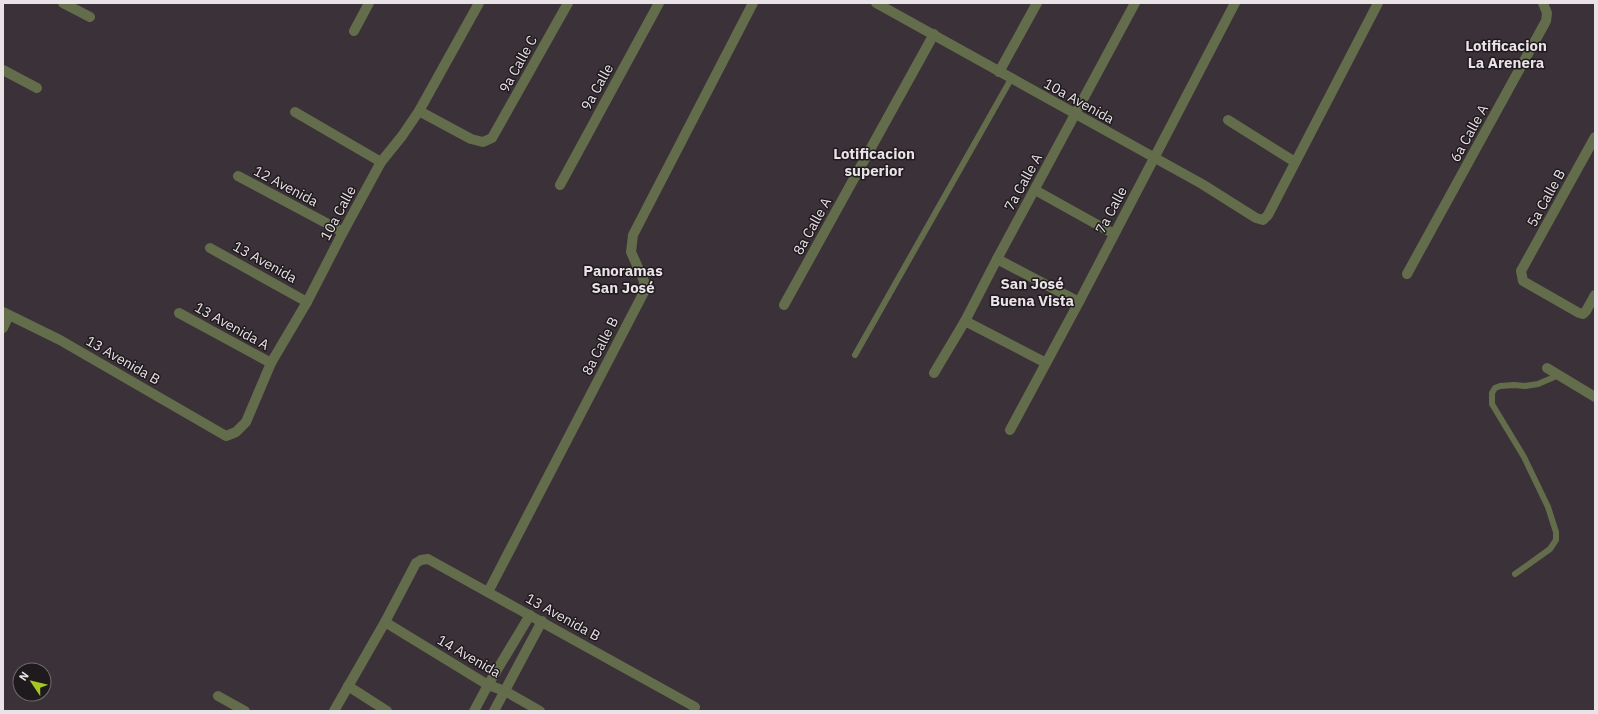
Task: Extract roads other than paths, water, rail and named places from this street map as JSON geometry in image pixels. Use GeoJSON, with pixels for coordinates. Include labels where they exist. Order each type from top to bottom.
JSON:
{"type":"FeatureCollection","features":[{"type":"Feature","properties":{"kind":"street"},"geometry":{"type":"LineString","coordinates":[[63,3],[90,17]]}},
{"type":"Feature","properties":{"kind":"street"},"geometry":{"type":"LineString","coordinates":[[354,31],[369,3]]}},
{"type":"Feature","properties":{"kind":"street","name":"10a Calle"},"geometry":{"type":"LineString","coordinates":[[226,436],[236,432],[246,422],[271,363],[307,302],[381,162],[420,111],[479,3]]}},
{"type":"Feature","properties":{"kind":"street","name":"9a Calle C"},"geometry":{"type":"LineString","coordinates":[[420,111],[471,139],[483,142],[492,138],[568,3]]}},
{"type":"Feature","properties":{"kind":"street","name":"9a Calle"},"geometry":{"type":"LineString","coordinates":[[560,185],[659,3]]}},
{"type":"Feature","properties":{"kind":"street","name":"8a Calle B"},"geometry":{"type":"LineString","coordinates":[[488,592],[644,292],[644,281],[631,252],[633,236],[753,3]]}},
{"type":"Feature","properties":{"kind":"street","name":"10a Avenida"},"geometry":{"type":"LineString","coordinates":[[876,3],[1202,184],[1256,218],[1263,220],[1268,215],[1295,162]]}},
{"type":"Feature","properties":{"kind":"street"},"geometry":{"type":"LineString","coordinates":[[999,72],[1037,3]]}},
{"type":"Feature","properties":{"kind":"street","name":"7a Calle A"},"geometry":{"type":"LineString","coordinates":[[934,373],[965,322],[997,259],[1076,115],[1135,3]]}},
{"type":"Feature","properties":{"kind":"street","name":"7a Calle"},"geometry":{"type":"LineString","coordinates":[[1010,430],[1079,302],[1235,3]]}},
{"type":"Feature","properties":{"kind":"street"},"geometry":{"type":"LineString","coordinates":[[1228,120],[1295,162],[1378,3]]}},
{"type":"Feature","properties":{"kind":"street","name":"6a Calle A"},"geometry":{"type":"LineString","coordinates":[[1406,274],[1546,22],[1547,13],[1544,3]]}},
{"type":"Feature","properties":{"kind":"street","name":"8a Calle A"},"geometry":{"type":"LineString","coordinates":[[784,305],[934,34]]}},
{"type":"Feature","properties":{"kind":"street"},"geometry":{"type":"LineString","coordinates":[[3,70],[36,88]]}},
{"type":"Feature","properties":{"kind":"street"},"geometry":{"type":"LineString","coordinates":[[295,112],[381,162]]}},
{"type":"Feature","properties":{"kind":"street","name":"5a Calle B"},"geometry":{"type":"LineString","coordinates":[[1595,138],[1522,271],[1523,281],[1579,313],[1583,314],[1586,311],[1595,295]]}},
{"type":"Feature","properties":{"kind":"street","name":"12 Avenida"},"geometry":{"type":"LineString","coordinates":[[238,176],[343,232]]}},
{"type":"Feature","properties":{"kind":"street"},"geometry":{"type":"LineString","coordinates":[[1035,190],[1114,234]]}},
{"type":"Feature","properties":{"kind":"street","name":"13 Avenida"},"geometry":{"type":"LineString","coordinates":[[210,248],[307,302]]}},
{"type":"Feature","properties":{"kind":"street"},"geometry":{"type":"LineString","coordinates":[[997,259],[1079,302]]}},
{"type":"Feature","properties":{"kind":"street","name":"13 Avenida A"},"geometry":{"type":"LineString","coordinates":[[179,313],[271,363]]}},
{"type":"Feature","properties":{"kind":"street"},"geometry":{"type":"LineString","coordinates":[[3,328],[6,314]]}},
{"type":"Feature","properties":{"kind":"street","name":"13 Avenida B"},"geometry":{"type":"LineString","coordinates":[[6,314],[60,340],[226,436]]}},
{"type":"Feature","properties":{"kind":"street"},"geometry":{"type":"LineString","coordinates":[[965,322],[1046,363]]}},
{"type":"Feature","properties":{"kind":"street"},"geometry":{"type":"LineString","coordinates":[[1547,368],[1595,397]]}},
{"type":"Feature","properties":{"kind":"street","name":"13 Avenida B"},"geometry":{"type":"LineString","coordinates":[[385,622],[416,563],[421,560],[428,559],[695,707]]}},
{"type":"Feature","properties":{"kind":"street"},"geometry":{"type":"LineString","coordinates":[[474,711],[530,615]]}},
{"type":"Feature","properties":{"kind":"street"},"geometry":{"type":"LineString","coordinates":[[494,711],[542,621]]}},
{"type":"Feature","properties":{"kind":"street"},"geometry":{"type":"LineString","coordinates":[[334,711],[385,622]]}},
{"type":"Feature","properties":{"kind":"street","name":"14 Avenida"},"geometry":{"type":"LineString","coordinates":[[385,622],[488,685],[505,691],[540,711]]}},
{"type":"Feature","properties":{"kind":"street"},"geometry":{"type":"LineString","coordinates":[[348,686],[387,711]]}},
{"type":"Feature","properties":{"kind":"street"},"geometry":{"type":"LineString","coordinates":[[218,696],[245,711]]}},
{"type":"Feature","properties":{"kind":"lane"},"geometry":{"type":"LineString","coordinates":[[855,355],[1011,79]]}},
{"type":"Feature","properties":{"kind":"lane"},"geometry":{"type":"LineString","coordinates":[[1514,574],[1550,549],[1556,540],[1556,532],[1548,507],[1524,458],[1492,404],[1492,393],[1495,388],[1500,386],[1525,386],[1538,384],[1559,375]]}},
{"type":"Feature","properties":{"kind":"district","name":"Lotificacion La Arenera"},"geometry":{"type":"Point","coordinates":[1506,54]}},
{"type":"Feature","properties":{"kind":"district","name":"Lotificacion superior"},"geometry":{"type":"Point","coordinates":[874,162]}},
{"type":"Feature","properties":{"kind":"district","name":"Panoramas San José"},"geometry":{"type":"Point","coordinates":[623,280]}},
{"type":"Feature","properties":{"kind":"district","name":"San José Buena Vista"},"geometry":{"type":"Point","coordinates":[1032,292]}}]}
